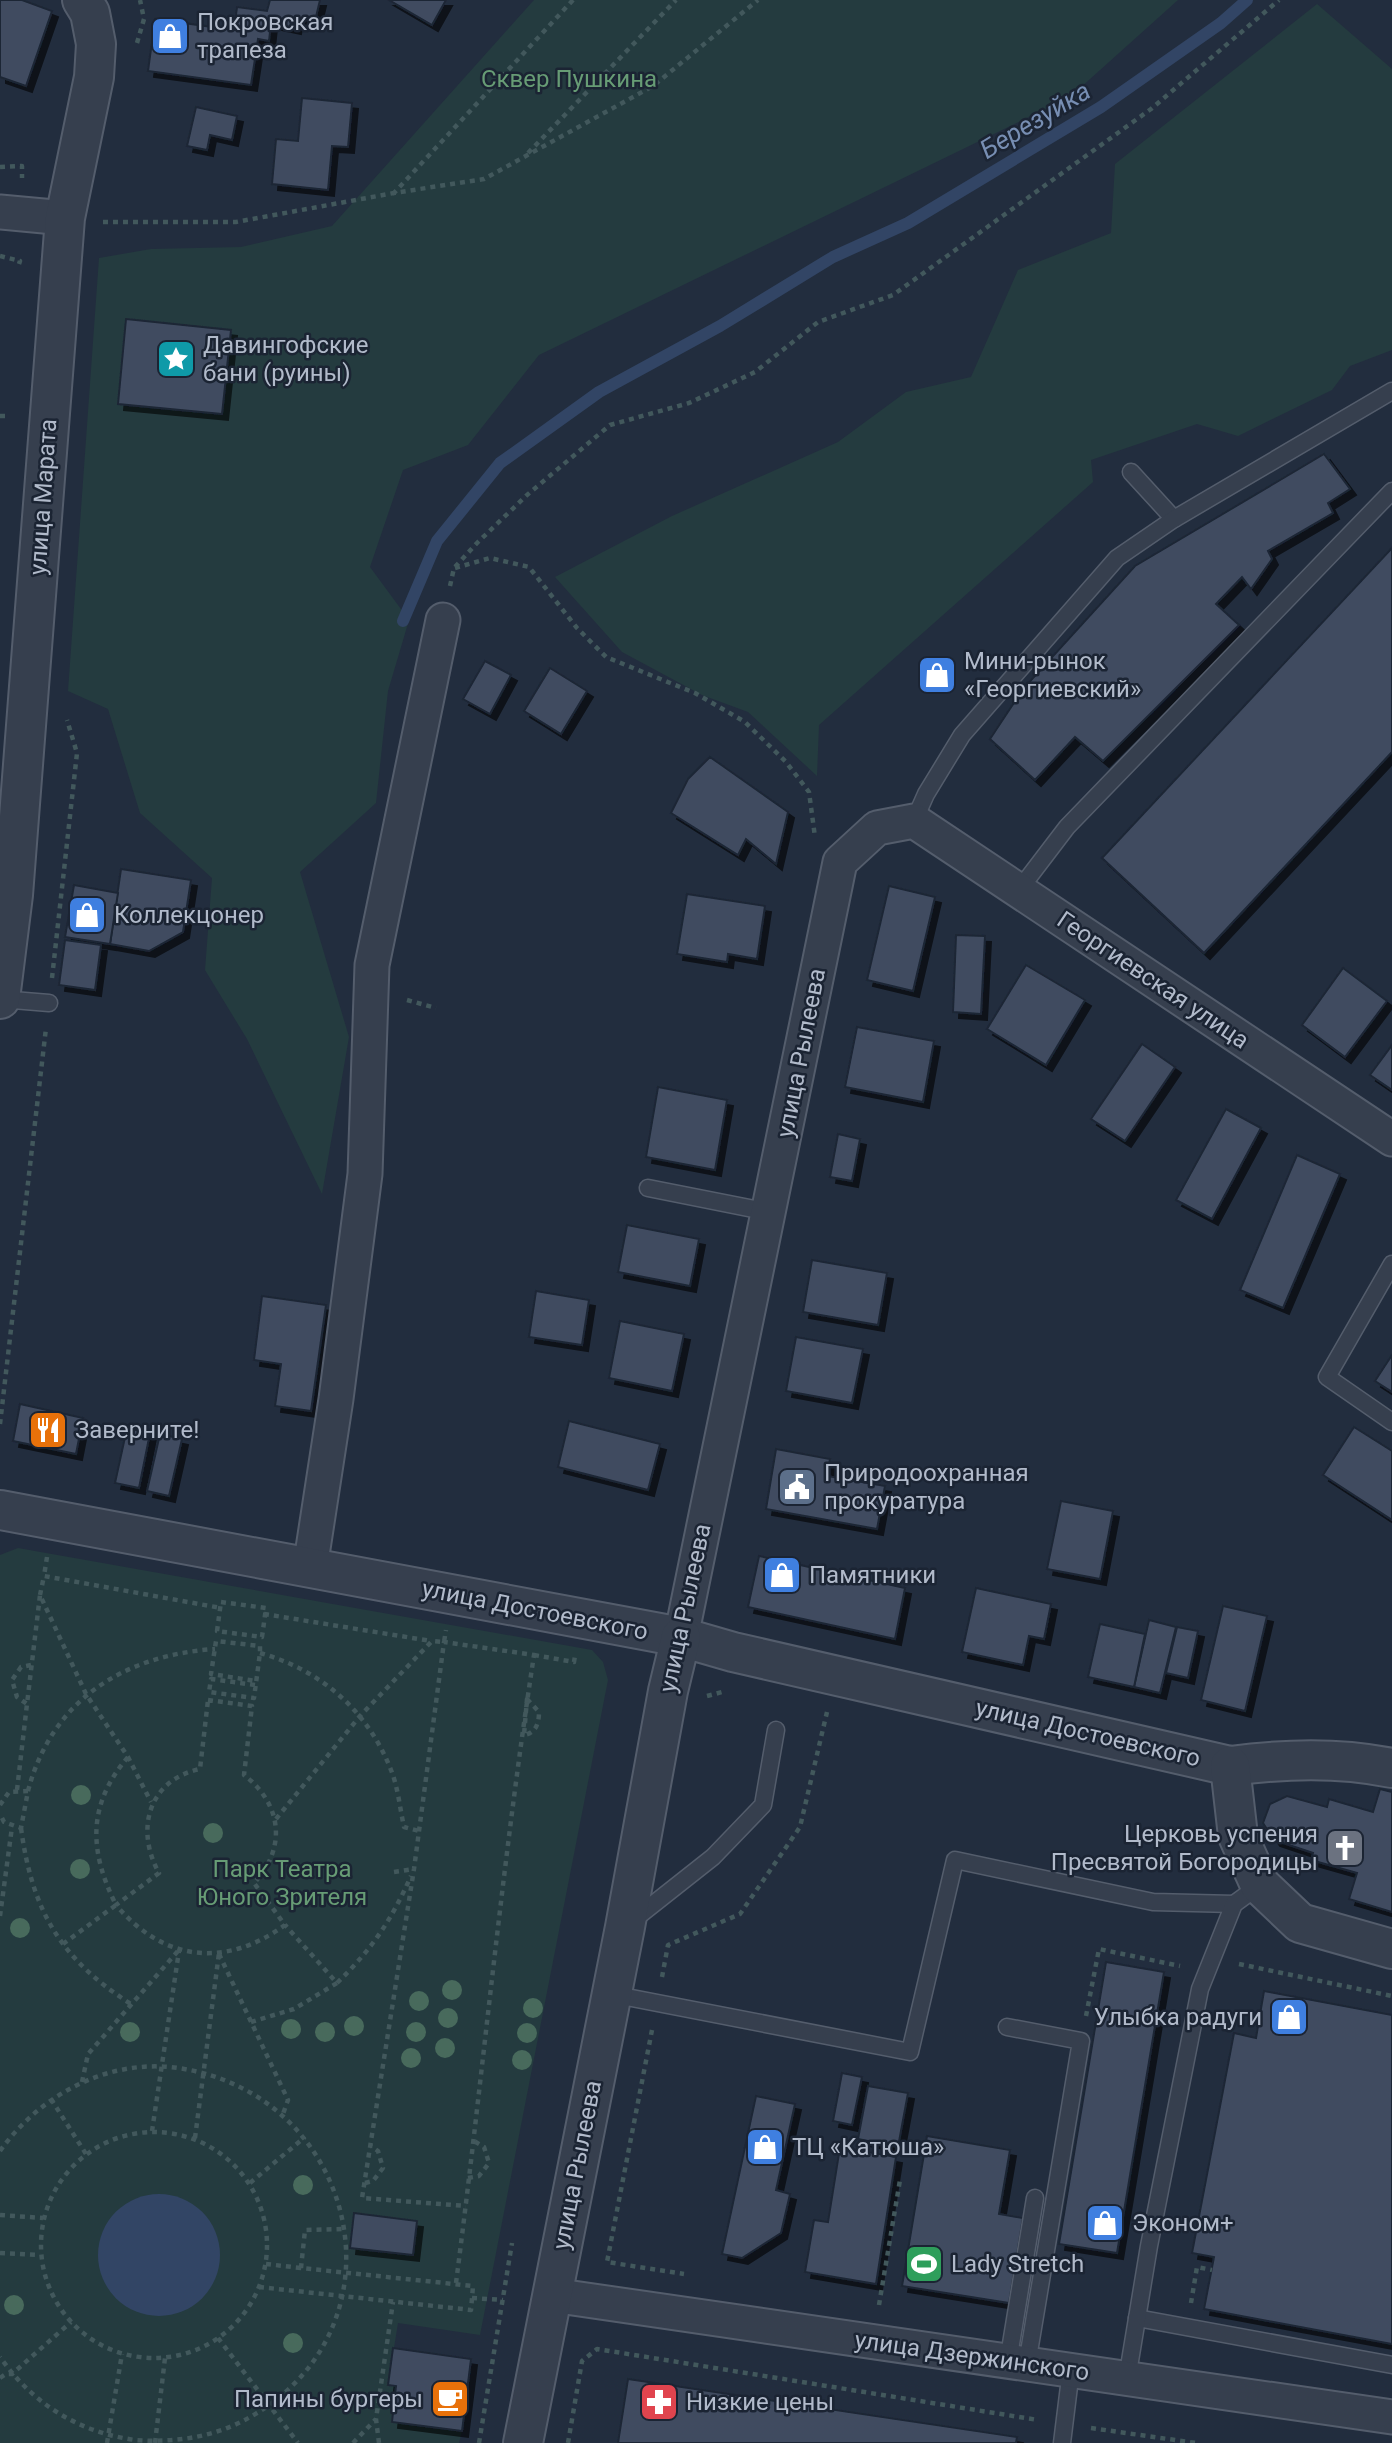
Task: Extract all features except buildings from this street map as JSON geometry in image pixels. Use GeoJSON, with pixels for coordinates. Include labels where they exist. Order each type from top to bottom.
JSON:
{"type":"FeatureCollection","features":[{"type":"Feature","properties":{"kind":"street","name":"улица Марата"},"geometry":{"type":"LineString","coordinates":[[0,999],[13,895],[65,218],[95,66],[96,44],[90,13],[82,0]]}},
{"type":"Feature","properties":{"kind":"street"},"geometry":{"type":"LineString","coordinates":[[0,212],[65,218]]}},
{"type":"Feature","properties":{"kind":"street"},"geometry":{"type":"LineString","coordinates":[[310,1568],[336,1399],[365,1174],[372,965],[443,620]]}},
{"type":"Feature","properties":{"kind":"street","name":"Георгиевская улица"},"geometry":{"type":"LineString","coordinates":[[914,821],[1392,1139]]}},
{"type":"Feature","properties":{"kind":"street","name":"улица Рылеева"},"geometry":{"type":"LineString","coordinates":[[523,2443],[625,1927],[668,1691],[840,862],[877,828],[914,821]]}},
{"type":"Feature","properties":{"kind":"street","name":"улица Достоевского"},"geometry":{"type":"LineString","coordinates":[[0,1510],[681,1637],[733,1652],[1230,1766],[1293,1758],[1360,1762],[1392,1768]]}},
{"type":"Feature","properties":{"kind":"street","name":"улица Достоевского"},"geometry":{"type":"LineString","coordinates":[[1230,1766],[1247,1895],[1300,1923],[1392,1949]]}},
{"type":"Feature","properties":{"kind":"street","name":"улица Дзержинского"},"geometry":{"type":"LineString","coordinates":[[552,2295],[1392,2417]]}},
{"type":"Feature","properties":{"kind":"lane"},"geometry":{"type":"LineString","coordinates":[[914,821],[926,794],[962,736],[1117,558],[1174,519],[1392,391]]}},
{"type":"Feature","properties":{"kind":"lane"},"geometry":{"type":"LineString","coordinates":[[1131,472],[1174,519]]}},
{"type":"Feature","properties":{"kind":"lane"},"geometry":{"type":"LineString","coordinates":[[1019,890],[1067,827],[1392,491]]}},
{"type":"Feature","properties":{"kind":"lane"},"geometry":{"type":"LineString","coordinates":[[0,999],[49,1003]]}},
{"type":"Feature","properties":{"kind":"lane"},"geometry":{"type":"LineString","coordinates":[[648,1188],[730,1202],[769,1212]]}},
{"type":"Feature","properties":{"kind":"lane"},"geometry":{"type":"LineString","coordinates":[[1392,1264],[1327,1377],[1392,1422]]}},
{"type":"Feature","properties":{"kind":"lane"},"geometry":{"type":"LineString","coordinates":[[625,1927],[713,1857],[763,1805],[776,1730]]}},
{"type":"Feature","properties":{"kind":"lane"},"geometry":{"type":"LineString","coordinates":[[611,1994],[910,2052],[955,1860],[1153,1902],[1247,1895]]}},
{"type":"Feature","properties":{"kind":"lane"},"geometry":{"type":"LineString","coordinates":[[1127,2379],[1200,1989],[1247,1895]]}},
{"type":"Feature","properties":{"kind":"lane"},"geometry":{"type":"LineString","coordinates":[[1007,2027],[1081,2041],[1018,2363]]}},
{"type":"Feature","properties":{"kind":"lane"},"geometry":{"type":"LineString","coordinates":[[1018,2363],[1035,2198]]}},
{"type":"Feature","properties":{"kind":"lane"},"geometry":{"type":"LineString","coordinates":[[1137,2318],[1392,2365]]}},
{"type":"Feature","properties":{"kind":"lane"},"geometry":{"type":"LineString","coordinates":[[1062,2443],[1071,2370]]}},
{"type":"Feature","properties":{"kind":"path"},"geometry":{"type":"LineString","coordinates":[[394,193],[573,0]]}},
{"type":"Feature","properties":{"kind":"path"},"geometry":{"type":"LineString","coordinates":[[525,156],[676,0]]}},
{"type":"Feature","properties":{"kind":"path"},"geometry":{"type":"LineString","coordinates":[[65,218],[140,224],[236,222],[484,179],[653,86],[758,0]]}},
{"type":"Feature","properties":{"kind":"path"},"geometry":{"type":"LineString","coordinates":[[443,620],[454,568],[527,495],[610,425],[689,403],[755,373],[818,322],[893,295],[1151,109],[1279,0]]}},
{"type":"Feature","properties":{"kind":"path"},"geometry":{"type":"LineString","coordinates":[[0,416],[10,416]]}},
{"type":"Feature","properties":{"kind":"path"},"geometry":{"type":"LineString","coordinates":[[454,568],[490,558],[529,567],[577,628],[606,657],[695,693],[746,722],[786,762],[809,792],[815,837]]}},
{"type":"Feature","properties":{"kind":"path"},"geometry":{"type":"LineString","coordinates":[[402,999],[436,1008]]}},
{"type":"Feature","properties":{"kind":"path"},"geometry":{"type":"LineString","coordinates":[[0,1424],[49,1003]]}},
{"type":"Feature","properties":{"kind":"path"},"geometry":{"type":"LineString","coordinates":[[17,1790],[40,1595],[48,1552]]}},
{"type":"Feature","properties":{"kind":"path"},"geometry":{"type":"LineString","coordinates":[[44,1576],[221,1608]]}},
{"type":"Feature","properties":{"kind":"path"},"geometry":{"type":"LineString","coordinates":[[40,1595],[86,1694],[128,1757],[151,1802]]}},
{"type":"Feature","properties":{"kind":"path"},"geometry":{"type":"LineString","coordinates":[[63,1944],[159,1873],[149,1855],[146,1836],[151,1802],[165,1785],[185,1772],[200,1769],[221,1602],[246,1605],[266,1608],[244,1775],[258,1786],[269,1801],[278,1836],[274,1854],[266,1870],[254,1883],[285,1925],[337,1983]]}},
{"type":"Feature","properties":{"kind":"path"},"geometry":{"type":"LineString","coordinates":[[264,1614],[534,1656],[456,2283]]}},
{"type":"Feature","properties":{"kind":"path"},"geometry":{"type":"LineString","coordinates":[[446,1626],[414,1869],[362,2198],[466,2206]]}},
{"type":"Feature","properties":{"kind":"path"},"geometry":{"type":"LineString","coordinates":[[217,1632],[262,1637]]}},
{"type":"Feature","properties":{"kind":"path"},"geometry":{"type":"LineString","coordinates":[[238,1643],[239,1634]]}},
{"type":"Feature","properties":{"kind":"path"},"geometry":{"type":"LineString","coordinates":[[216,1641],[238,1643],[260,1650],[321,1679],[360,1716],[373,1734],[392,1771],[404,1827],[419,1831]]}},
{"type":"Feature","properties":{"kind":"path"},"geometry":{"type":"LineString","coordinates":[[276,1820],[360,1716],[432,1641]]}},
{"type":"Feature","properties":{"kind":"path"},"geometry":{"type":"LineString","coordinates":[[131,2004],[105,1987],[63,1944],[35,1896],[21,1828],[28,1791],[51,1738],[86,1694],[134,1666],[155,1658],[177,1652],[215,1649]]}},
{"type":"Feature","properties":{"kind":"path"},"geometry":{"type":"LineString","coordinates":[[27,1704],[17,1697],[12,1680],[21,1667],[31,1665]]}},
{"type":"Feature","properties":{"kind":"path"},"geometry":{"type":"LineString","coordinates":[[211,1677],[256,1683]]}},
{"type":"Feature","properties":{"kind":"path"},"geometry":{"type":"LineString","coordinates":[[668,1691],[701,1698],[725,1691],[738,1693]]}},
{"type":"Feature","properties":{"kind":"path"},"geometry":{"type":"LineString","coordinates":[[209,1692],[254,1698]]}},
{"type":"Feature","properties":{"kind":"path"},"geometry":{"type":"LineString","coordinates":[[230,1703],[231,1695]]}},
{"type":"Feature","properties":{"kind":"path"},"geometry":{"type":"LineString","coordinates":[[527,1699],[539,1712],[539,1721],[535,1728],[524,1735],[526,1711],[527,1699]]}},
{"type":"Feature","properties":{"kind":"path"},"geometry":{"type":"LineString","coordinates":[[208,1700],[252,1706]]}},
{"type":"Feature","properties":{"kind":"path"},"geometry":{"type":"LineString","coordinates":[[815,1706],[837,1711]]}},
{"type":"Feature","properties":{"kind":"path"},"geometry":{"type":"LineString","coordinates":[[607,2262],[668,1945],[740,1914],[800,1826],[828,1708]]}},
{"type":"Feature","properties":{"kind":"path"},"geometry":{"type":"LineString","coordinates":[[128,1757],[106,1787],[97,1825],[99,1863],[116,1905],[140,1929],[179,1951],[219,1953],[256,1943],[285,1925]]}},
{"type":"Feature","properties":{"kind":"path"},"geometry":{"type":"LineString","coordinates":[[0,1805],[9,1792],[28,1791]]}},
{"type":"Feature","properties":{"kind":"path"},"geometry":{"type":"LineString","coordinates":[[0,1814],[4,1822],[21,1828]]}},
{"type":"Feature","properties":{"kind":"path"},"geometry":{"type":"LineString","coordinates":[[0,1916],[12,1826]]}},
{"type":"Feature","properties":{"kind":"path"},"geometry":{"type":"LineString","coordinates":[[394,1872],[414,1869]]}},
{"type":"Feature","properties":{"kind":"path"},"geometry":{"type":"LineString","coordinates":[[251,2022],[294,2009],[337,1983],[369,1952],[393,1915],[414,1869]]}},
{"type":"Feature","properties":{"kind":"path"},"geometry":{"type":"LineString","coordinates":[[1081,2041],[1099,1949],[1208,1972],[1231,1962],[1392,1996]]}},
{"type":"Feature","properties":{"kind":"path"},"geometry":{"type":"LineString","coordinates":[[82,2082],[88,2054],[179,1951]]}},
{"type":"Feature","properties":{"kind":"path"},"geometry":{"type":"LineString","coordinates":[[152,2131],[179,1951]]}},
{"type":"Feature","properties":{"kind":"path"},"geometry":{"type":"LineString","coordinates":[[219,1953],[288,2100],[283,2114]]}},
{"type":"Feature","properties":{"kind":"path"},"geometry":{"type":"LineString","coordinates":[[195,2138],[219,1953]]}},
{"type":"Feature","properties":{"kind":"path"},"geometry":{"type":"LineString","coordinates":[[0,2151],[24,2122],[51,2099],[82,2082],[122,2069],[162,2066],[204,2072],[246,2088],[283,2114],[305,2137],[324,2165],[337,2196],[344,2229],[345,2272],[341,2296],[322,2346],[289,2389],[268,2406],[220,2431],[194,2439],[155,2443],[108,2436],[56,2413],[12,2374],[0,2357]]}},
{"type":"Feature","properties":{"kind":"path"},"geometry":{"type":"LineString","coordinates":[[51,2099],[86,2154]]}},
{"type":"Feature","properties":{"kind":"path"},"geometry":{"type":"LineString","coordinates":[[152,2131],[195,2138],[226,2156],[250,2183],[266,2222],[266,2264],[259,2287],[242,2316],[218,2338],[193,2351],[165,2358],[122,2354],[86,2336],[55,2302],[45,2279],[40,2255],[43,2218],[61,2179],[86,2154],[111,2139],[152,2131]]}},
{"type":"Feature","properties":{"kind":"path"},"geometry":{"type":"LineString","coordinates":[[250,2183],[305,2137]]}},
{"type":"Feature","properties":{"kind":"path"},"geometry":{"type":"LineString","coordinates":[[468,2178],[480,2176],[489,2163],[484,2147],[474,2141]]}},
{"type":"Feature","properties":{"kind":"path"},"geometry":{"type":"LineString","coordinates":[[365,2182],[373,2181],[383,2168],[379,2151],[371,2146]]}},
{"type":"Feature","properties":{"kind":"path"},"geometry":{"type":"LineString","coordinates":[[878,2306],[900,2180]]}},
{"type":"Feature","properties":{"kind":"path"},"geometry":{"type":"LineString","coordinates":[[0,2215],[43,2218]]}},
{"type":"Feature","properties":{"kind":"path"},"geometry":{"type":"LineString","coordinates":[[301,2268],[305,2230],[344,2229]]}},
{"type":"Feature","properties":{"kind":"path"},"geometry":{"type":"LineString","coordinates":[[479,2443],[512,2243]]}},
{"type":"Feature","properties":{"kind":"path"},"geometry":{"type":"LineString","coordinates":[[0,2253],[40,2255]]}},
{"type":"Feature","properties":{"kind":"path"},"geometry":{"type":"LineString","coordinates":[[259,2287],[471,2310],[473,2286],[266,2264]]}},
{"type":"Feature","properties":{"kind":"path"},"geometry":{"type":"LineString","coordinates":[[1186,2328],[1197,2267],[1212,2270]]}},
{"type":"Feature","properties":{"kind":"path"},"geometry":{"type":"LineString","coordinates":[[472,2298],[503,2300]]}},
{"type":"Feature","properties":{"kind":"path"},"geometry":{"type":"LineString","coordinates":[[379,2443],[376,2419],[393,2302]]}},
{"type":"Feature","properties":{"kind":"path"},"geometry":{"type":"LineString","coordinates":[[0,2378],[12,2374],[71,2322]]}},
{"type":"Feature","properties":{"kind":"path"},"geometry":{"type":"LineString","coordinates":[[218,2338],[298,2443]]}},
{"type":"Feature","properties":{"kind":"path"},"geometry":{"type":"LineString","coordinates":[[568,2443],[582,2361],[597,2349],[1196,2443]]}},
{"type":"Feature","properties":{"kind":"path"},"geometry":{"type":"LineString","coordinates":[[107,2443],[122,2354]]}},
{"type":"Feature","properties":{"kind":"path"},"geometry":{"type":"LineString","coordinates":[[155,2443],[165,2358]]}},
{"type":"Feature","properties":{"kind":"path"},"geometry":{"type":"LineString","coordinates":[[353,2443],[376,2419]]}},
{"type":"Feature","properties":{"kind":"green space","name":"Сквер Пушкина"},"geometry":{"type":"Polygon","coordinates":[[[534,0],[1178,0],[1070,97],[539,355],[468,445],[403,470],[370,567],[409,620],[388,691],[376,803],[300,872],[349,1037],[322,1194],[247,1039],[205,970],[212,878],[140,813],[108,709],[68,691],[99,258],[151,249],[241,247],[332,226],[534,0]]]}},
{"type":"Feature","properties":{"kind":"green space"},"geometry":{"type":"Polygon","coordinates":[[[1317,4],[1392,69],[1392,350],[1350,366],[1332,390],[1238,436],[1197,424],[1091,460],[1093,482],[819,725],[817,776],[748,712],[702,695],[622,652],[555,577],[672,516],[838,442],[906,392],[971,377],[1018,270],[1111,233],[1115,164],[1317,4]]]}},
{"type":"Feature","properties":{"kind":"green space","name":"Парк Театра Юного Зрителя"},"geometry":{"type":"Polygon","coordinates":[[[18,1548],[592,1650],[603,1662],[608,1680],[480,2335],[398,2323],[388,2385],[396,2386],[392,2422],[462,2431],[459,2443],[0,2443],[0,1555],[18,1548]]]}},
{"type":"Feature","properties":{"kind":"water"},"geometry":{"type":"Polygon","coordinates":[[[159,2194],[182,2199],[202,2212],[215,2232],[220,2255],[215,2278],[202,2298],[182,2311],[159,2316],[136,2311],[116,2298],[103,2278],[98,2255],[103,2232],[116,2212],[136,2199],[159,2194]]]}},
{"type":"Feature","properties":{"kind":"waterway","name":"Березуйка"},"geometry":{"type":"LineString","coordinates":[[403,621],[437,541],[500,463],[599,392],[720,326],[833,257],[908,223],[1101,107],[1221,23],[1247,0]]}},
{"type":"Feature","properties":{"kind":"place","name":"Покровская трапеза"},"geometry":{"type":"Point","coordinates":[170,36]}},
{"type":"Feature","properties":{"kind":"place","name":"Давингофские бани (руины)"},"geometry":{"type":"Point","coordinates":[176,359]}},
{"type":"Feature","properties":{"kind":"place","name":"Мини-рынок «Георгиевский»"},"geometry":{"type":"Point","coordinates":[937,675]}},
{"type":"Feature","properties":{"kind":"place","name":"Коллекцонер"},"geometry":{"type":"Point","coordinates":[87,915]}},
{"type":"Feature","properties":{"kind":"place","name":"Заверните!"},"geometry":{"type":"Point","coordinates":[48,1430]}},
{"type":"Feature","properties":{"kind":"place","name":"Природоохранная прокуратура"},"geometry":{"type":"Point","coordinates":[797,1487]}},
{"type":"Feature","properties":{"kind":"place","name":"Памятники"},"geometry":{"type":"Point","coordinates":[782,1575]}},
{"type":"Feature","properties":{"kind":"place","name":"Церковь успения Пресвятой Богородицы"},"geometry":{"type":"Point","coordinates":[1345,1848]}},
{"type":"Feature","properties":{"kind":"place","name":"Улыбка радуги"},"geometry":{"type":"Point","coordinates":[1289,2017]}},
{"type":"Feature","properties":{"kind":"place","name":"ТЦ «Катюша»"},"geometry":{"type":"Point","coordinates":[765,2147]}},
{"type":"Feature","properties":{"kind":"place","name":"Эконом+"},"geometry":{"type":"Point","coordinates":[1105,2223]}},
{"type":"Feature","properties":{"kind":"place","name":"Lady Stretch"},"geometry":{"type":"Point","coordinates":[924,2264]}},
{"type":"Feature","properties":{"kind":"place","name":"Папины бургеры"},"geometry":{"type":"Point","coordinates":[450,2399]}},
{"type":"Feature","properties":{"kind":"place","name":"Низкие цены"},"geometry":{"type":"Point","coordinates":[659,2402]}}]}
